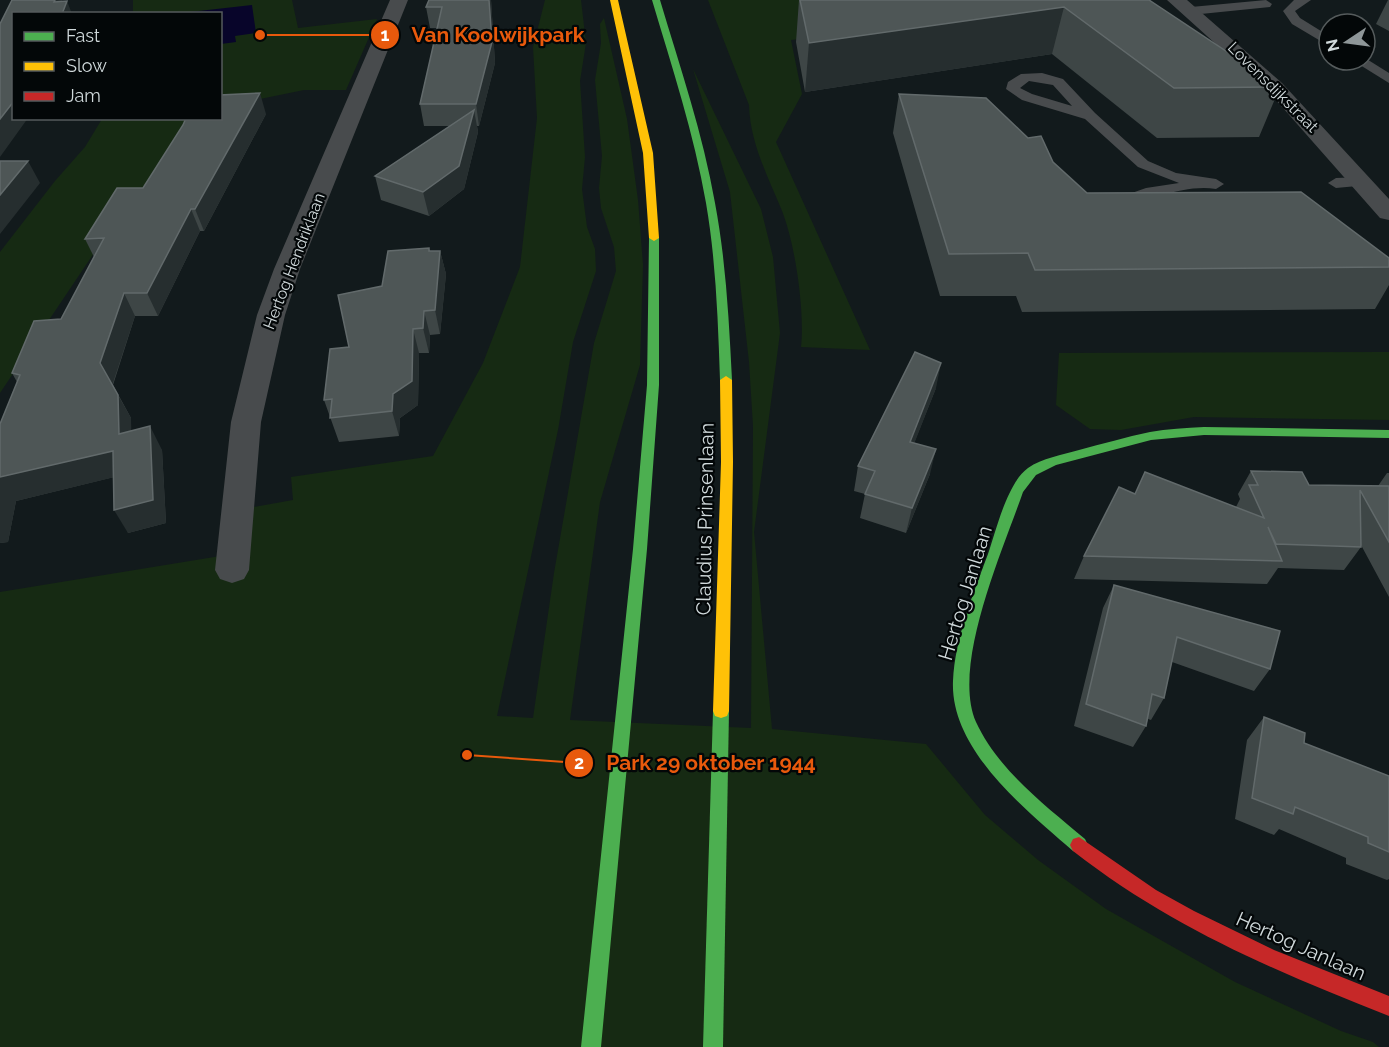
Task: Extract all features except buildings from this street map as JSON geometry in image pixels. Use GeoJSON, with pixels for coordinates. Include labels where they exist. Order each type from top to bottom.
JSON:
{"type":"FeatureCollection","features":[{"type":"Feature","properties":{"kind":"main road"},"geometry":{"type":"LineString","coordinates":[[591,1047],[640,549],[654,339],[656,258],[648,153],[614,0]]}},
{"type":"Feature","properties":{"kind":"main road","name":"Claudius Prinsenlaan"},"geometry":{"type":"LineString","coordinates":[[656,0],[702,164],[719,261],[726,384],[728,462],[712,1047]]}},
{"type":"Feature","properties":{"kind":"main road","name":"Hertog Janlaan"},"geometry":{"type":"LineString","coordinates":[[1389,434],[1204,431],[1151,436],[1052,462],[1031,472],[1017,490],[966,643],[960,676],[960,693],[965,710],[984,750],[1026,800],[1063,832],[1133,882],[1205,925],[1276,960],[1389,1006]]}},
{"type":"Feature","properties":{"kind":"street","name":"Hertog Hendriklaan"},"geometry":{"type":"LineString","coordinates":[[232,570],[244,433],[252,388],[271,315],[287,269],[399,0]]}},
{"type":"Feature","properties":{"kind":"street","name":"Lovensdijkstraat"},"geometry":{"type":"LineString","coordinates":[[1183,6],[1275,87],[1389,213]]}},
{"type":"Feature","properties":{"kind":"lane"},"geometry":{"type":"LineString","coordinates":[[1305,0],[1295,4],[1289,11],[1296,21],[1317,34]]}},
{"type":"Feature","properties":{"kind":"lane"},"geometry":{"type":"LineString","coordinates":[[1183,6],[1266,4]]}},
{"type":"Feature","properties":{"kind":"lane"},"geometry":{"type":"LineString","coordinates":[[1090,116],[1134,158],[1152,169],[1183,180],[1216,184],[1160,190],[1105,208]]}},
{"type":"Feature","properties":{"kind":"lane"},"geometry":{"type":"LineString","coordinates":[[1335,183],[1362,182]]}},
{"type":"Feature","properties":{"kind":"green space"},"geometry":{"type":"Polygon","coordinates":[[[133,0],[292,0],[298,28],[377,19],[346,90],[304,90],[222,107],[222,12],[133,12],[133,0]]]}},
{"type":"Feature","properties":{"kind":"green space"},"geometry":{"type":"Polygon","coordinates":[[[545,0],[581,0],[586,43],[580,81],[585,157],[582,189],[587,227],[595,249],[596,271],[573,342],[558,430],[497,716],[533,718],[554,573],[594,343],[616,271],[614,247],[601,208],[599,188],[602,156],[595,80],[601,43],[600,24],[604,18],[627,119],[638,200],[643,265],[640,365],[600,502],[570,720],[751,728],[753,426],[749,362],[730,192],[693,69],[761,209],[773,257],[780,333],[754,532],[772,729],[926,744],[985,815],[1038,860],[1106,909],[1235,982],[1341,1031],[1373,1042],[1379,1047],[0,1047],[0,592],[245,552],[248,508],[293,500],[291,477],[433,456],[483,363],[520,267],[537,118],[533,47],[545,0]]]}},
{"type":"Feature","properties":{"kind":"green space"},"geometry":{"type":"Polygon","coordinates":[[[708,0],[1108,0],[791,40],[802,94],[776,142],[870,350],[801,347],[802,315],[790,237],[756,144],[749,105],[708,0]]]}},
{"type":"Feature","properties":{"kind":"green space"},"geometry":{"type":"Polygon","coordinates":[[[101,120],[194,120],[98,247],[0,393],[0,252],[55,181],[85,147],[101,120]]]}},
{"type":"Feature","properties":{"kind":"green space"},"geometry":{"type":"Polygon","coordinates":[[[1389,352],[1389,420],[1194,417],[1121,430],[1090,429],[1056,405],[1059,353],[1389,352]]]}},
{"type":"Feature","properties":{"kind":"shaded area"},"geometry":{"type":"Polygon","coordinates":[[[252,5],[256,33],[235,36],[236,42],[222,44],[222,12],[190,12],[252,5]]]}},
{"type":"Feature","properties":{"kind":"traffic: fast"},"geometry":{"type":"LineString","coordinates":[[656,0],[690,114],[710,201],[719,268],[726,380]]}},
{"type":"Feature","properties":{"kind":"traffic: fast"},"geometry":{"type":"LineString","coordinates":[[591,1047],[640,549],[653,385],[654,238]]}},
{"type":"Feature","properties":{"kind":"traffic: fast"},"geometry":{"type":"LineString","coordinates":[[1079,845],[1027,799],[993,762],[979,743],[962,702],[961,681],[964,656],[980,597],[1017,491],[1031,472],[1052,462],[1151,436],[1204,431],[1389,434]]}},
{"type":"Feature","properties":{"kind":"traffic: fast"},"geometry":{"type":"LineString","coordinates":[[713,1047],[721,711]]}},
{"type":"Feature","properties":{"kind":"traffic: slow"},"geometry":{"type":"LineString","coordinates":[[614,0],[648,153],[654,238]]}},
{"type":"Feature","properties":{"kind":"traffic: slow"},"geometry":{"type":"LineString","coordinates":[[721,711],[727,462],[726,380]]}},
{"type":"Feature","properties":{"kind":"traffic: jam"},"geometry":{"type":"LineString","coordinates":[[1079,845],[1113,872],[1188,918],[1308,974],[1389,1006]]}},
{"type":"Feature","properties":{"kind":"place","name":"Van Koolwijkpark"},"geometry":{"type":"Point","coordinates":[260,35]}},
{"type":"Feature","properties":{"kind":"place","name":"Park 29 oktober 1944"},"geometry":{"type":"Point","coordinates":[467,755]}}]}
